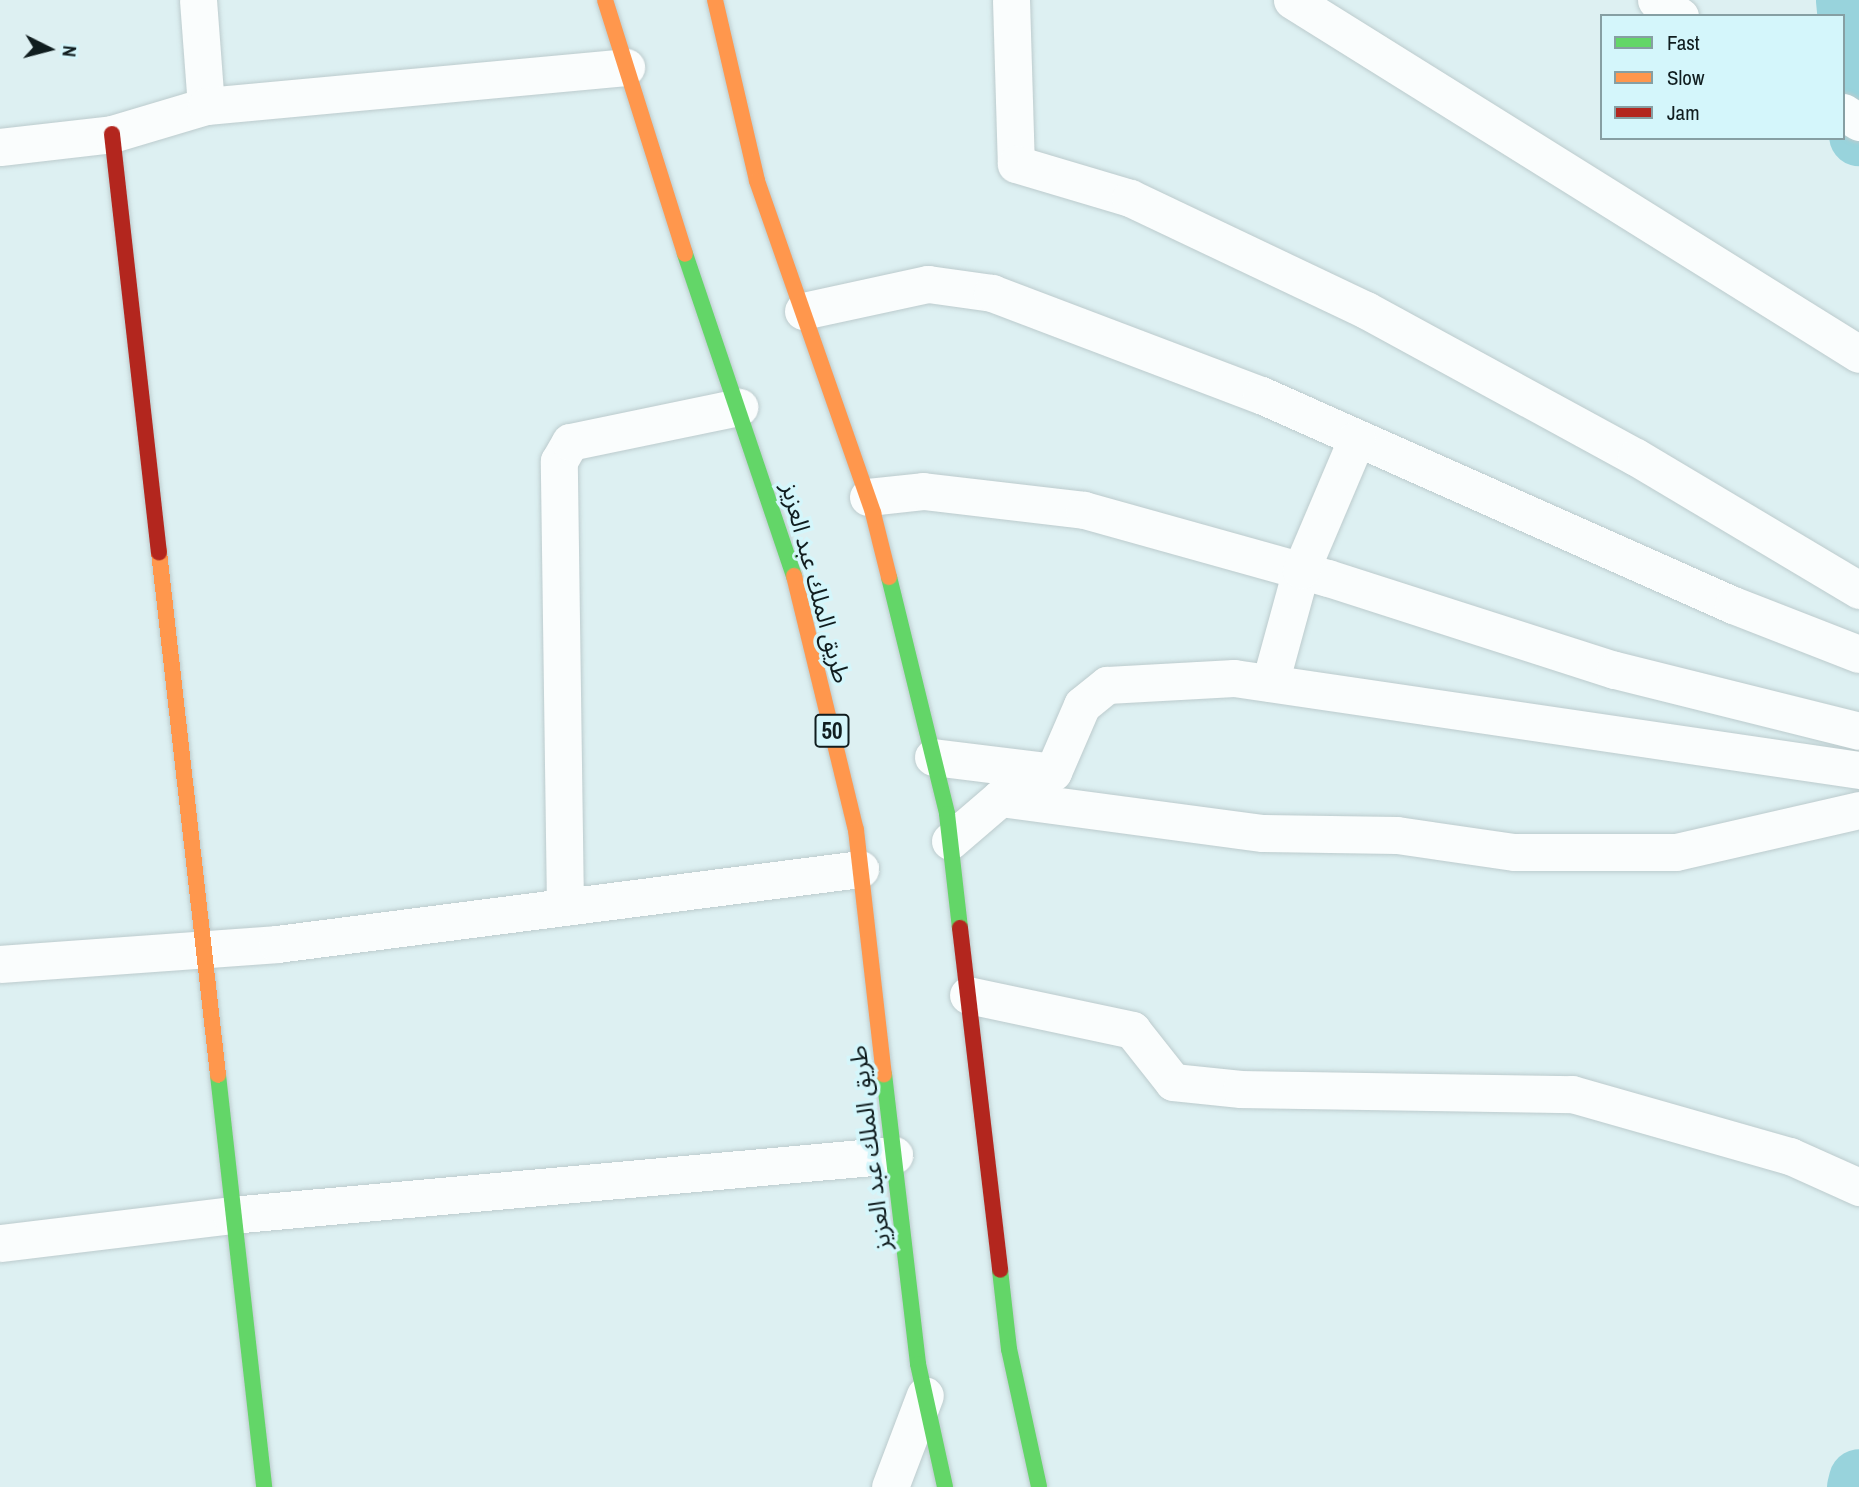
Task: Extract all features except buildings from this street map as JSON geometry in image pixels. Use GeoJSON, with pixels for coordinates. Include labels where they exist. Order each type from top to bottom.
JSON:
{"type":"FeatureCollection","features":[{"type":"Feature","properties":{"kind":"main road","name":"طريق الملك عبد العزيز"},"geometry":{"type":"LineString","coordinates":[[605,0],[738,407],[785,539],[860,869],[925,1395],[945,1487]]}},
{"type":"Feature","properties":{"kind":"main road"},"geometry":{"type":"LineString","coordinates":[[715,0],[757,181],[868,497],[933,757],[950,841],[1009,1349],[1039,1487]]}},
{"type":"Feature","properties":{"kind":"main road"},"geometry":{"type":"LineString","coordinates":[[112,134],[200,950],[264,1487]]}},
{"type":"Feature","properties":{"kind":"street"},"geometry":{"type":"LineString","coordinates":[[198,0],[206,106]]}},
{"type":"Feature","properties":{"kind":"street"},"geometry":{"type":"LineString","coordinates":[[1011,0],[1016,164],[1130,198],[1366,310],[1636,457],[1859,590]]}},
{"type":"Feature","properties":{"kind":"street"},"geometry":{"type":"LineString","coordinates":[[1292,0],[1859,354]]}},
{"type":"Feature","properties":{"kind":"street"},"geometry":{"type":"LineString","coordinates":[[1656,0],[1678,14]]}},
{"type":"Feature","properties":{"kind":"street"},"geometry":{"type":"LineString","coordinates":[[0,147],[112,134],[206,106],[626,67]]}},
{"type":"Feature","properties":{"kind":"street"},"geometry":{"type":"LineString","coordinates":[[803,311],[928,284],[992,293],[1357,438],[1732,605],[1859,654]]}},
{"type":"Feature","properties":{"kind":"street"},"geometry":{"type":"LineString","coordinates":[[565,907],[559,461],[570,442],[738,407]]}},
{"type":"Feature","properties":{"kind":"street"},"geometry":{"type":"LineString","coordinates":[[1270,683],[1301,570],[1357,438]]}},
{"type":"Feature","properties":{"kind":"street"},"geometry":{"type":"LineString","coordinates":[[868,497],[923,491],[1084,510],[1301,570],[1615,670],[1859,732]]}},
{"type":"Feature","properties":{"kind":"street"},"geometry":{"type":"LineString","coordinates":[[933,757],[1053,772],[1082,705],[1107,685],[1234,678],[1532,727],[1859,770]]}},
{"type":"Feature","properties":{"kind":"street"},"geometry":{"type":"LineString","coordinates":[[950,841],[1000,799],[1263,833],[1397,835],[1514,852],[1676,852],[1859,810]]}},
{"type":"Feature","properties":{"kind":"street"},"geometry":{"type":"LineString","coordinates":[[0,964],[200,950],[860,869]]}},
{"type":"Feature","properties":{"kind":"street"},"geometry":{"type":"LineString","coordinates":[[968,995],[1132,1030],[1173,1082],[1241,1089],[1572,1094],[1790,1156],[1859,1187]]}},
{"type":"Feature","properties":{"kind":"street"},"geometry":{"type":"LineString","coordinates":[[0,1243],[231,1215],[894,1155]]}},
{"type":"Feature","properties":{"kind":"street"},"geometry":{"type":"LineString","coordinates":[[890,1487],[925,1395]]}},
{"type":"Feature","properties":{"kind":"waterway"},"geometry":{"type":"LineString","coordinates":[[1846,0],[1859,135]]}},
{"type":"Feature","properties":{"kind":"waterway"},"geometry":{"type":"LineString","coordinates":[[1857,1487],[1859,1479]]}},
{"type":"Feature","properties":{"kind":"traffic: fast"},"geometry":{"type":"LineString","coordinates":[[685,254],[794,576]]}},
{"type":"Feature","properties":{"kind":"traffic: fast"},"geometry":{"type":"LineString","coordinates":[[889,577],[947,814],[960,928]]}},
{"type":"Feature","properties":{"kind":"traffic: fast"},"geometry":{"type":"LineString","coordinates":[[884,1074],[918,1364],[945,1487]]}},
{"type":"Feature","properties":{"kind":"traffic: fast"},"geometry":{"type":"LineString","coordinates":[[218,1075],[264,1487]]}},
{"type":"Feature","properties":{"kind":"traffic: fast"},"geometry":{"type":"LineString","coordinates":[[1000,1270],[1009,1349],[1039,1487]]}},
{"type":"Feature","properties":{"kind":"traffic: slow"},"geometry":{"type":"LineString","coordinates":[[605,0],[685,254]]}},
{"type":"Feature","properties":{"kind":"traffic: slow"},"geometry":{"type":"LineString","coordinates":[[715,0],[757,181],[873,513],[889,577]]}},
{"type":"Feature","properties":{"kind":"traffic: slow"},"geometry":{"type":"LineString","coordinates":[[159,552],[218,1075]]}},
{"type":"Feature","properties":{"kind":"traffic: slow"},"geometry":{"type":"LineString","coordinates":[[794,576],[856,830],[884,1074]]}},
{"type":"Feature","properties":{"kind":"traffic: jam"},"geometry":{"type":"LineString","coordinates":[[112,134],[159,552]]}},
{"type":"Feature","properties":{"kind":"traffic: jam"},"geometry":{"type":"LineString","coordinates":[[960,928],[1000,1270]]}}]}
